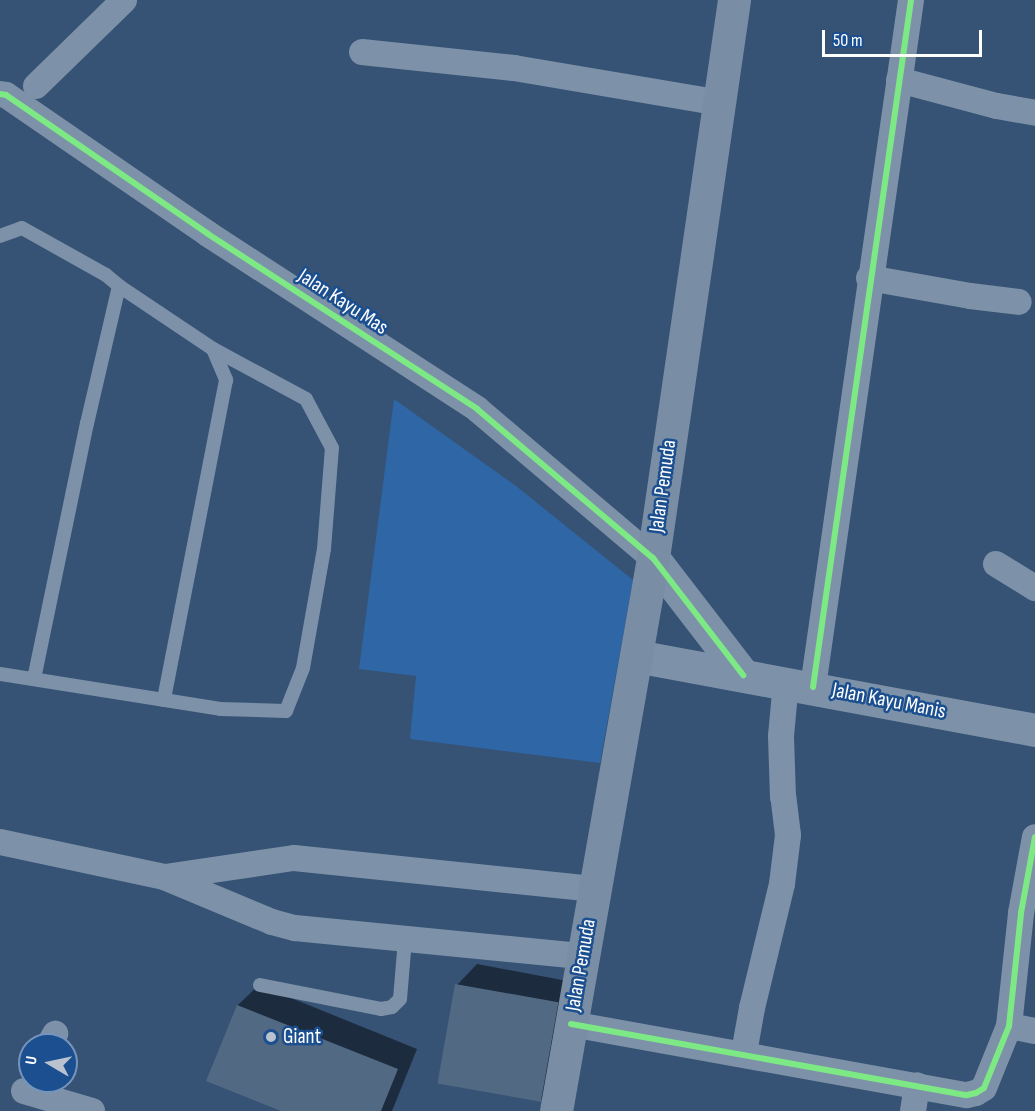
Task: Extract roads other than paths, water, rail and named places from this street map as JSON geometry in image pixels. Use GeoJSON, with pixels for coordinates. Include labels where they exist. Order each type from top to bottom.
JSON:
{"type":"FeatureCollection","features":[{"type":"Feature","properties":{"kind":"main road","name":"Jalan Pemuda"},"geometry":{"type":"LineString","coordinates":[[555,1111],[653,558],[734,0]]}},
{"type":"Feature","properties":{"kind":"street"},"geometry":{"type":"LineString","coordinates":[[36,86],[124,0]]}},
{"type":"Feature","properties":{"kind":"street"},"geometry":{"type":"LineString","coordinates":[[744,1053],[752,1008],[782,884],[788,835],[783,797],[781,736],[800,685],[870,278],[911,0]]}},
{"type":"Feature","properties":{"kind":"street"},"geometry":{"type":"LineString","coordinates":[[362,52],[514,68],[720,103]]}},
{"type":"Feature","properties":{"kind":"street"},"geometry":{"type":"LineString","coordinates":[[899,80],[997,106],[1035,113]]}},
{"type":"Feature","properties":{"kind":"street","name":"Jalan Kayu Mas"},"geometry":{"type":"LineString","coordinates":[[0,94],[6,95],[208,234],[477,409],[653,558]]}},
{"type":"Feature","properties":{"kind":"street"},"geometry":{"type":"LineString","coordinates":[[870,278],[1019,302]]}},
{"type":"Feature","properties":{"kind":"street"},"geometry":{"type":"LineString","coordinates":[[653,558],[743,675]]}},
{"type":"Feature","properties":{"kind":"street"},"geometry":{"type":"LineString","coordinates":[[996,564],[1035,588]]}},
{"type":"Feature","properties":{"kind":"street","name":"Jalan Kayu Manis"},"geometry":{"type":"LineString","coordinates":[[636,656],[1035,730]]}},
{"type":"Feature","properties":{"kind":"street"},"geometry":{"type":"LineString","coordinates":[[571,1024],[744,1053],[967,1095],[976,1093],[984,1088],[1009,1026],[1021,913],[1035,837]]}},
{"type":"Feature","properties":{"kind":"street"},"geometry":{"type":"LineString","coordinates":[[0,842],[164,877],[272,922],[295,928],[583,956]]}},
{"type":"Feature","properties":{"kind":"street"},"geometry":{"type":"LineString","coordinates":[[164,877],[294,858],[595,889]]}},
{"type":"Feature","properties":{"kind":"street"},"geometry":{"type":"LineString","coordinates":[[1009,1026],[1035,1031]]}},
{"type":"Feature","properties":{"kind":"street"},"geometry":{"type":"LineString","coordinates":[[913,1111],[917,1085]]}},
{"type":"Feature","properties":{"kind":"street"},"geometry":{"type":"LineString","coordinates":[[23,1094],[92,1111]]}},
{"type":"Feature","properties":{"kind":"lane"},"geometry":{"type":"LineString","coordinates":[[0,236],[22,228],[106,275],[213,349],[306,399],[332,448],[324,549],[303,668],[286,711],[220,709],[0,674]]}},
{"type":"Feature","properties":{"kind":"lane"},"geometry":{"type":"LineString","coordinates":[[34,679],[87,423],[119,286]]}},
{"type":"Feature","properties":{"kind":"lane"},"geometry":{"type":"LineString","coordinates":[[164,700],[226,380],[213,349]]}},
{"type":"Feature","properties":{"kind":"lane"},"geometry":{"type":"LineString","coordinates":[[260,985],[381,1009],[392,1007],[400,999],[405,940]]}},
{"type":"Feature","properties":{"kind":"place","name":"Giant"},"geometry":{"type":"Point","coordinates":[271,1037]}}]}
